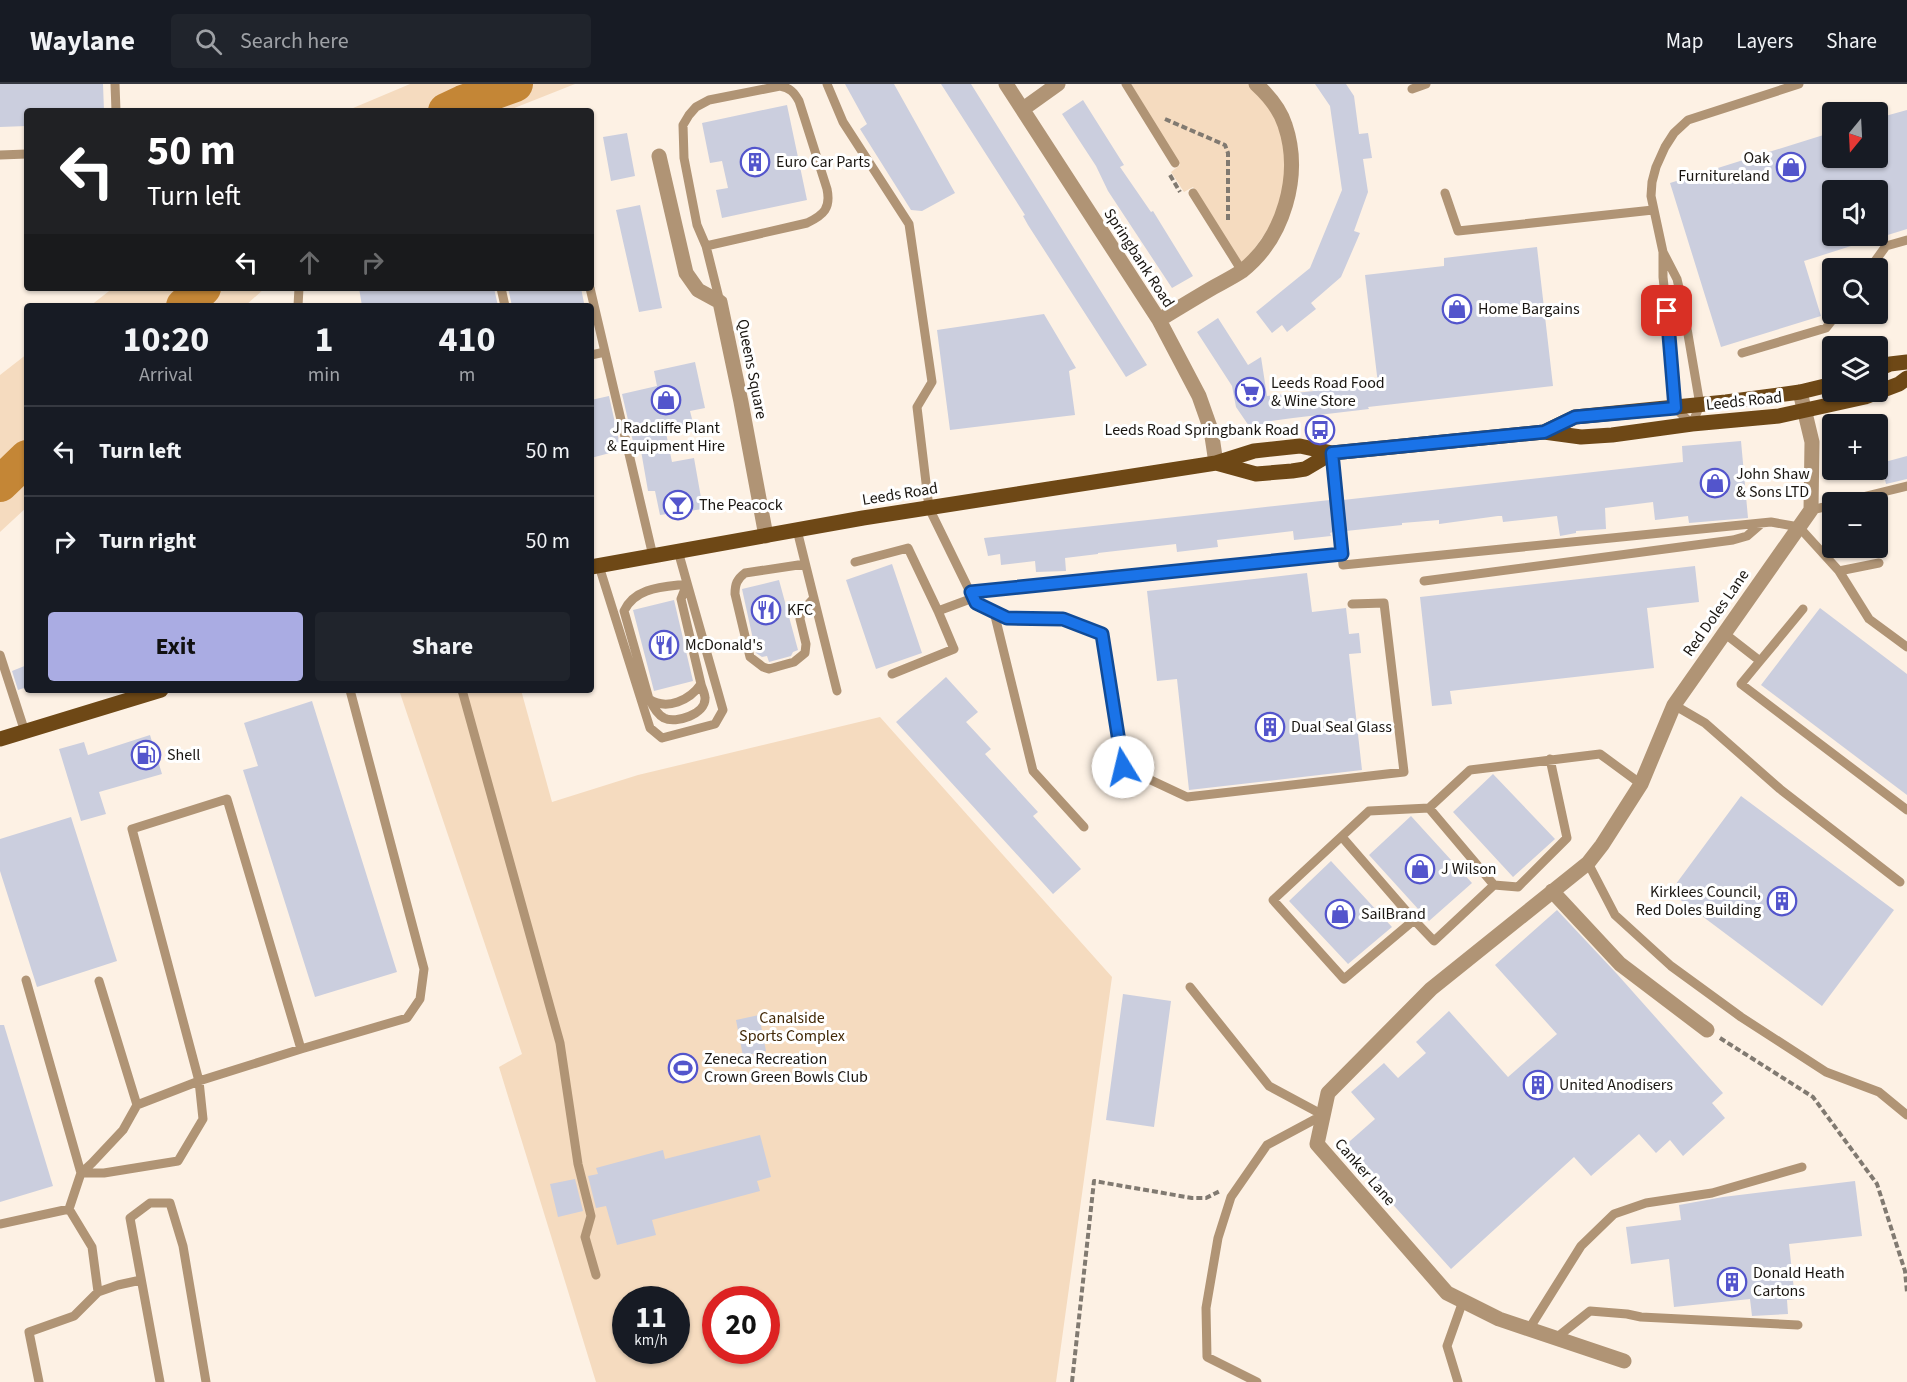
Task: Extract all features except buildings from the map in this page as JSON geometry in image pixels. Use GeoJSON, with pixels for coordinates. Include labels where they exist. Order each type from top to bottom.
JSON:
{"type":"FeatureCollection","features":[{"type":"Feature","properties":{"kind":"main road"},"geometry":{"type":"LineString","coordinates":[[1888,365],[1907,362]]}},
{"type":"Feature","properties":{"kind":"main road","name":"Leeds Road"},"geometry":{"type":"LineString","coordinates":[[595,566],[797,530],[1216,463],[1254,451],[1300,446],[1332,453],[1544,432],[1581,437],[1779,416],[1865,397],[1899,384],[1907,378]]}},
{"type":"Feature","properties":{"kind":"main road","name":"Leeds Road"},"geometry":{"type":"LineString","coordinates":[[1544,432],[1575,417],[1700,405],[1800,392],[1822,387]]}},
{"type":"Feature","properties":{"kind":"main road","name":"Leeds Road"},"geometry":{"type":"LineString","coordinates":[[1216,463],[1256,474],[1305,469],[1332,453]]}},
{"type":"Feature","properties":{"kind":"main road"},"geometry":{"type":"LineString","coordinates":[[0,740],[151,693]]}},
{"type":"Feature","properties":{"kind":"street","name":"Springbank Road"},"geometry":{"type":"LineString","coordinates":[[1006,84],[1158,321],[1199,396],[1211,430],[1216,463]]}},
{"type":"Feature","properties":{"kind":"street"},"geometry":{"type":"LineString","coordinates":[[1023,109],[1058,84]]}},
{"type":"Feature","properties":{"kind":"street"},"geometry":{"type":"LineString","coordinates":[[1158,321],[1242,271],[1259,254],[1275,232],[1287,197],[1291,170],[1290,151],[1285,123],[1266,93],[1256,84]]}},
{"type":"Feature","properties":{"kind":"street","name":"Queens Square"},"geometry":{"type":"LineString","coordinates":[[659,156],[686,273],[698,290],[720,302],[766,536]]}},
{"type":"Feature","properties":{"kind":"street"},"geometry":{"type":"LineString","coordinates":[[1800,392],[1812,442],[1811,510]]}},
{"type":"Feature","properties":{"kind":"street","name":"Red Doles Lane"},"geometry":{"type":"LineString","coordinates":[[1602,845],[1641,784],[1674,705],[1811,510]]}},
{"type":"Feature","properties":{"kind":"street","name":"Canker Lane"},"geometry":{"type":"LineString","coordinates":[[1602,845],[1588,863],[1431,989],[1328,1093],[1317,1144],[1447,1293],[1499,1319],[1624,1361]]}},
{"type":"Feature","properties":{"kind":"street"},"geometry":{"type":"LineString","coordinates":[[1552,891],[1620,964],[1707,1030]]}},
{"type":"Feature","properties":{"kind":"lane"},"geometry":{"type":"LineString","coordinates":[[116,84],[116,108]]}},
{"type":"Feature","properties":{"kind":"lane"},"geometry":{"type":"LineString","coordinates":[[827,84],[843,122],[909,224],[932,382],[917,406],[930,508],[976,603],[1007,618],[1063,619],[1102,634],[1123,767],[1188,797],[1404,772],[1384,603],[1352,604]]}},
{"type":"Feature","properties":{"kind":"lane"},"geometry":{"type":"LineString","coordinates":[[1126,84],[1175,163]]}},
{"type":"Feature","properties":{"kind":"lane"},"geometry":{"type":"LineString","coordinates":[[1412,89],[1426,84]]}},
{"type":"Feature","properties":{"kind":"lane"},"geometry":{"type":"LineString","coordinates":[[1663,252],[1677,279],[1700,405],[1692,424],[1675,408],[1663,277],[1663,252],[1651,196],[1656,167],[1674,133],[1688,120],[1799,84]]}},
{"type":"Feature","properties":{"kind":"lane"},"geometry":{"type":"LineString","coordinates":[[706,246],[807,224],[817,219],[825,211],[829,201],[827,189],[799,100],[789,88],[780,86],[709,100],[696,107],[683,125],[684,158],[697,225],[706,246],[720,302]]}},
{"type":"Feature","properties":{"kind":"lane"},"geometry":{"type":"LineString","coordinates":[[0,155],[24,154]]}},
{"type":"Feature","properties":{"kind":"lane"},"geometry":{"type":"LineString","coordinates":[[1193,193],[1242,271]]}},
{"type":"Feature","properties":{"kind":"lane"},"geometry":{"type":"LineString","coordinates":[[1445,193],[1458,231],[1653,210]]}},
{"type":"Feature","properties":{"kind":"lane"},"geometry":{"type":"LineString","coordinates":[[1878,258],[1887,246],[1907,240]]}},
{"type":"Feature","properties":{"kind":"lane"},"geometry":{"type":"LineString","coordinates":[[594,305],[653,556]]}},
{"type":"Feature","properties":{"kind":"lane"},"geometry":{"type":"LineString","coordinates":[[1742,353],[1826,328],[1829,324]]}},
{"type":"Feature","properties":{"kind":"lane"},"geometry":{"type":"LineString","coordinates":[[594,354],[605,352]]}},
{"type":"Feature","properties":{"kind":"lane"},"geometry":{"type":"LineString","coordinates":[[1332,453],[1343,565],[1772,522],[1799,527],[1839,572],[1869,619],[1907,646]]}},
{"type":"Feature","properties":{"kind":"lane"},"geometry":{"type":"LineString","coordinates":[[1883,492],[1907,486]]}},
{"type":"Feature","properties":{"kind":"lane"},"geometry":{"type":"LineString","coordinates":[[1811,510],[1822,508]]}},
{"type":"Feature","properties":{"kind":"lane"},"geometry":{"type":"LineString","coordinates":[[1424,581],[1733,540],[1747,536],[1762,523]]}},
{"type":"Feature","properties":{"kind":"lane"},"geometry":{"type":"LineString","coordinates":[[797,530],[837,691]]}},
{"type":"Feature","properties":{"kind":"lane"},"geometry":{"type":"LineString","coordinates":[[855,562],[908,548],[954,650],[892,674]]}},
{"type":"Feature","properties":{"kind":"lane"},"geometry":{"type":"LineString","coordinates":[[595,566],[609,597],[650,728],[662,738],[715,724],[723,710],[678,551]]}},
{"type":"Feature","properties":{"kind":"lane"},"geometry":{"type":"LineString","coordinates":[[938,611],[972,595],[1342,554]]}},
{"type":"Feature","properties":{"kind":"lane"},"geometry":{"type":"LineString","coordinates":[[1839,572],[1879,563]]}},
{"type":"Feature","properties":{"kind":"lane"},"geometry":{"type":"LineString","coordinates":[[806,564],[745,573],[739,577],[735,585],[735,594],[750,657],[769,669],[800,658],[805,652],[806,644],[800,618],[801,612],[814,598]]}},
{"type":"Feature","properties":{"kind":"lane"},"geometry":{"type":"LineString","coordinates":[[624,611],[628,601],[638,594],[663,587],[687,584]]}},
{"type":"Feature","properties":{"kind":"lane"},"geometry":{"type":"LineString","coordinates":[[609,597],[624,611],[649,699],[655,711],[662,718],[671,721],[695,714],[702,708],[705,698],[681,599],[687,584]]}},
{"type":"Feature","properties":{"kind":"lane"},"geometry":{"type":"LineString","coordinates":[[1803,609],[1741,684],[1907,810]]}},
{"type":"Feature","properties":{"kind":"lane"},"geometry":{"type":"LineString","coordinates":[[994,612],[1033,771],[1084,827]]}},
{"type":"Feature","properties":{"kind":"lane"},"geometry":{"type":"LineString","coordinates":[[1724,633],[1760,661]]}},
{"type":"Feature","properties":{"kind":"lane"},"geometry":{"type":"LineString","coordinates":[[0,655],[25,732]]}},
{"type":"Feature","properties":{"kind":"lane"},"geometry":{"type":"LineString","coordinates":[[649,699],[656,704],[663,705],[687,699],[701,684]]}},
{"type":"Feature","properties":{"kind":"lane"},"geometry":{"type":"LineString","coordinates":[[136,1104],[199,1081],[407,1018],[420,999],[424,969],[351,693]]}},
{"type":"Feature","properties":{"kind":"lane"},"geometry":{"type":"LineString","coordinates":[[463,693],[560,1043],[578,1164],[591,1216],[585,1237],[596,1275]]}},
{"type":"Feature","properties":{"kind":"lane"},"geometry":{"type":"LineString","coordinates":[[1674,705],[1705,723],[1780,789],[1900,882]]}},
{"type":"Feature","properties":{"kind":"lane"},"geometry":{"type":"LineString","coordinates":[[1414,920],[1344,979],[1273,900],[1370,810],[1429,808],[1470,770],[1600,754],[1641,784]]}},
{"type":"Feature","properties":{"kind":"lane"},"geometry":{"type":"LineString","coordinates":[[1429,808],[1494,885],[1518,887],[1568,838],[1550,759]]}},
{"type":"Feature","properties":{"kind":"lane"},"geometry":{"type":"LineString","coordinates":[[81,1173],[113,1172],[178,1161],[203,1119],[199,1081],[132,829],[227,799],[301,1049]]}},
{"type":"Feature","properties":{"kind":"lane"},"geometry":{"type":"LineString","coordinates":[[1341,837],[1434,941],[1494,885]]}},
{"type":"Feature","properties":{"kind":"lane"},"geometry":{"type":"LineString","coordinates":[[1588,863],[1615,915],[1671,966],[1741,1017],[1826,1072],[1879,1092],[1907,1115]]}},
{"type":"Feature","properties":{"kind":"lane"},"geometry":{"type":"LineString","coordinates":[[26,980],[81,1173]]}},
{"type":"Feature","properties":{"kind":"lane"},"geometry":{"type":"LineString","coordinates":[[98,1292],[92,1247],[69,1209],[81,1173],[123,1130],[136,1104],[99,981]]}},
{"type":"Feature","properties":{"kind":"lane"},"geometry":{"type":"LineString","coordinates":[[1190,987],[1269,1086],[1323,1115]]}},
{"type":"Feature","properties":{"kind":"lane"},"geometry":{"type":"LineString","coordinates":[[1257,1382],[1207,1357],[1206,1308],[1218,1238],[1231,1197],[1267,1145],[1323,1115]]}},
{"type":"Feature","properties":{"kind":"lane"},"geometry":{"type":"LineString","coordinates":[[1529,1329],[1581,1246],[1614,1214],[1646,1203],[1712,1193],[1802,1167]]}},
{"type":"Feature","properties":{"kind":"lane"},"geometry":{"type":"LineString","coordinates":[[160,1382],[130,1218],[150,1203],[170,1203],[183,1246],[206,1382]]}},
{"type":"Feature","properties":{"kind":"lane"},"geometry":{"type":"LineString","coordinates":[[0,1224],[69,1209]]}},
{"type":"Feature","properties":{"kind":"lane"},"geometry":{"type":"LineString","coordinates":[[39,1382],[29,1332],[74,1317],[98,1292],[141,1280]]}},
{"type":"Feature","properties":{"kind":"lane"},"geometry":{"type":"LineString","coordinates":[[1458,1382],[1447,1346],[1463,1301]]}},
{"type":"Feature","properties":{"kind":"lane"},"geometry":{"type":"LineString","coordinates":[[1556,1338],[1590,1311],[1641,1317],[1798,1325]]}},
{"type":"Feature","properties":{"kind":"path"},"geometry":{"type":"LineString","coordinates":[[1150,123],[1166,119],[1225,145],[1228,153],[1228,234],[1223,241]]}},
{"type":"Feature","properties":{"kind":"path"},"geometry":{"type":"LineString","coordinates":[[1175,163],[1166,169],[1178,189],[1184,198],[1193,193]]}},
{"type":"Feature","properties":{"kind":"path"},"geometry":{"type":"LineString","coordinates":[[1707,1030],[1813,1097],[1877,1184],[1905,1271],[1907,1292]]}},
{"type":"Feature","properties":{"kind":"path"},"geometry":{"type":"LineString","coordinates":[[1072,1382],[1094,1182],[1192,1198],[1206,1198],[1223,1189]]}},
{"type":"Feature","properties":{"kind":"green space"},"geometry":{"type":"Polygon","coordinates":[[[410,84],[575,84],[515,108],[353,108],[410,84]]]}},
{"type":"Feature","properties":{"kind":"green space"},"geometry":{"type":"Polygon","coordinates":[[[1131,84],[1250,84],[1282,125],[1288,162],[1278,215],[1243,265],[1193,187],[1184,192],[1171,172],[1180,165],[1131,84]]]}},
{"type":"Feature","properties":{"kind":"green space"},"geometry":{"type":"Polygon","coordinates":[[[109,291],[262,291],[248,303],[94,303],[109,291]]]}},
{"type":"Feature","properties":{"kind":"green space"},"geometry":{"type":"Polygon","coordinates":[[[24,356],[24,510],[0,532],[0,375],[24,356]]]}},
{"type":"Feature","properties":{"kind":"green space","name":"Canalside Sports Complex"},"geometry":{"type":"Polygon","coordinates":[[[400,693],[522,693],[552,802],[638,775],[880,717],[1112,977],[1056,1382],[596,1382],[499,1067],[522,1054],[400,693]]]}},
{"type":"Feature","properties":{"kind":"waterway"},"geometry":{"type":"LineString","coordinates":[[452,108],[515,84]]}},
{"type":"Feature","properties":{"kind":"waterway"},"geometry":{"type":"LineString","coordinates":[[187,303],[200,291]]}},
{"type":"Feature","properties":{"kind":"waterway"},"geometry":{"type":"LineString","coordinates":[[0,484],[24,461]]}},
{"type":"Feature","properties":{"kind":"place","name":"Euro Car Parts"},"geometry":{"type":"Point","coordinates":[755,162]}},
{"type":"Feature","properties":{"kind":"place","name":"Oak Furnitureland"},"geometry":{"type":"Point","coordinates":[1791,167]}},
{"type":"Feature","properties":{"kind":"place","name":"Home Bargains"},"geometry":{"type":"Point","coordinates":[1457,309]}},
{"type":"Feature","properties":{"kind":"place","name":"Leeds Road Food & Wine Store"},"geometry":{"type":"Point","coordinates":[1250,392]}},
{"type":"Feature","properties":{"kind":"place","name":"J Radcliffe Plant & Equipment Hire"},"geometry":{"type":"Point","coordinates":[666,400]}},
{"type":"Feature","properties":{"kind":"place","name":"Leeds Road Springbank Road"},"geometry":{"type":"Point","coordinates":[1320,430]}},
{"type":"Feature","properties":{"kind":"place","name":"John Shaw & Sons LTD"},"geometry":{"type":"Point","coordinates":[1715,483]}},
{"type":"Feature","properties":{"kind":"place","name":"The Peacock"},"geometry":{"type":"Point","coordinates":[678,505]}},
{"type":"Feature","properties":{"kind":"place","name":"KFC"},"geometry":{"type":"Point","coordinates":[766,610]}},
{"type":"Feature","properties":{"kind":"place","name":"McDonald's"},"geometry":{"type":"Point","coordinates":[664,645]}},
{"type":"Feature","properties":{"kind":"place","name":"Dual Seal Glass"},"geometry":{"type":"Point","coordinates":[1270,727]}},
{"type":"Feature","properties":{"kind":"place","name":"Shell"},"geometry":{"type":"Point","coordinates":[146,755]}},
{"type":"Feature","properties":{"kind":"place","name":"J Wilson"},"geometry":{"type":"Point","coordinates":[1420,869]}},
{"type":"Feature","properties":{"kind":"place","name":"Kirklees Council, Red Doles Building"},"geometry":{"type":"Point","coordinates":[1782,901]}},
{"type":"Feature","properties":{"kind":"place","name":"SailBrand"},"geometry":{"type":"Point","coordinates":[1340,914]}},
{"type":"Feature","properties":{"kind":"place","name":"Zeneca Recreation Crown Green Bowls Club"},"geometry":{"type":"Point","coordinates":[683,1068]}},
{"type":"Feature","properties":{"kind":"place","name":"United Anodisers"},"geometry":{"type":"Point","coordinates":[1538,1085]}},
{"type":"Feature","properties":{"kind":"place","name":"Donald Heath Cartons"},"geometry":{"type":"Point","coordinates":[1732,1282]}},
{"type":"Feature","properties":{"kind":"route"},"geometry":{"type":"LineString","coordinates":[[1123,767],[1102,634],[1063,619],[1007,618],[976,603],[971,592],[1342,554],[1332,453],[1544,432],[1575,417],[1675,408],[1667,311]]}}]}
